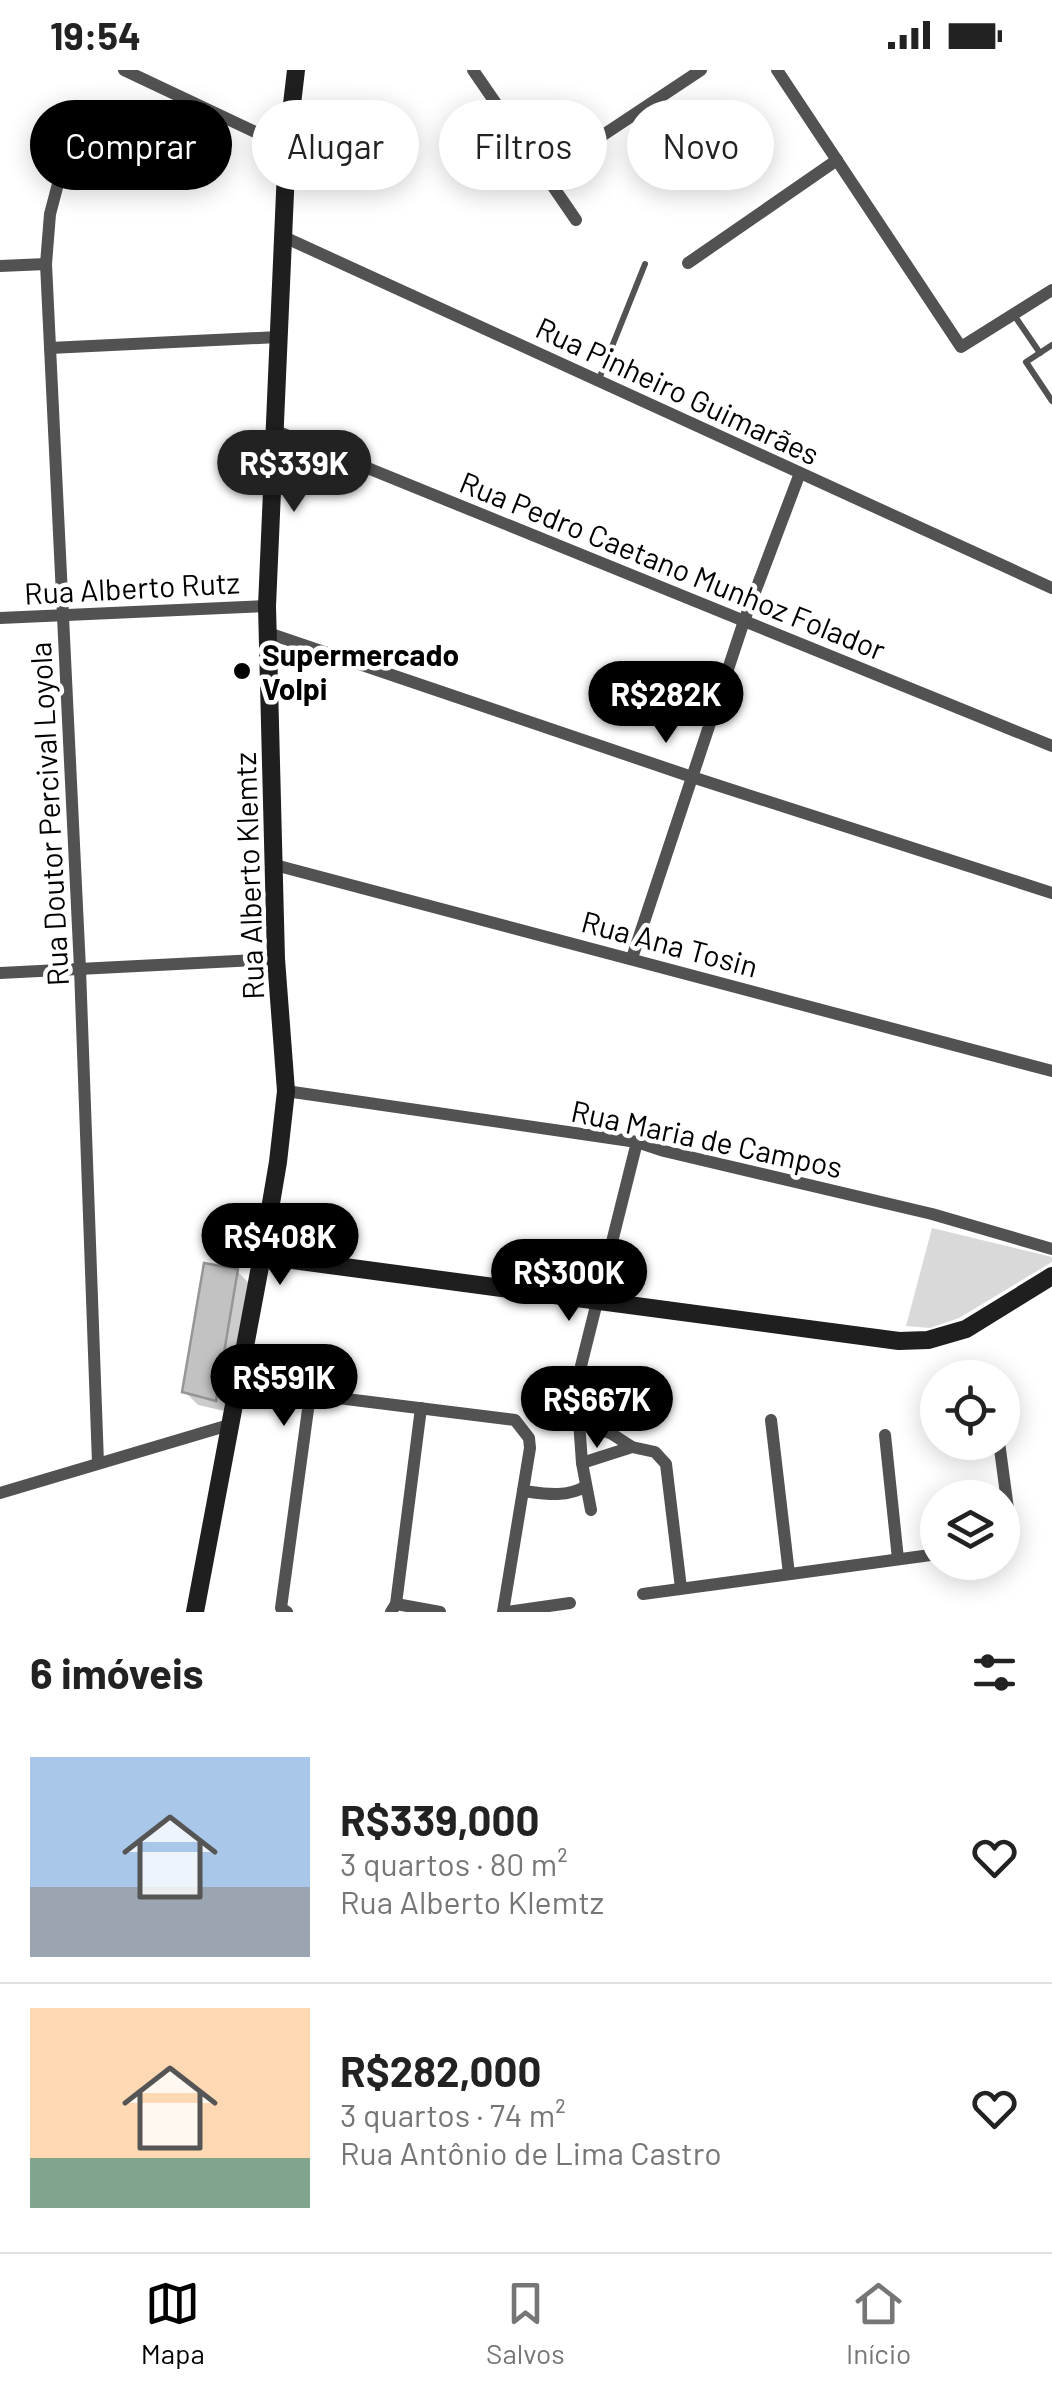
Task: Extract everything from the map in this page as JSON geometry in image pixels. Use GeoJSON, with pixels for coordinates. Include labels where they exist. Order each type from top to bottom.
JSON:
{"type":"FeatureCollection","features":[{"type":"Feature","properties":{"kind":"street"},"geometry":{"type":"LineString","coordinates":[[124,70],[252,130]]}},
{"type":"Feature","properties":{"kind":"street","name":"Rua Alberto Klemtz"},"geometry":{"type":"LineString","coordinates":[[292,100],[296,70]]}},
{"type":"Feature","properties":{"kind":"street"},"geometry":{"type":"LineString","coordinates":[[473,70],[493,100]]}},
{"type":"Feature","properties":{"kind":"street"},"geometry":{"type":"LineString","coordinates":[[607,133],[701,70]]}},
{"type":"Feature","properties":{"kind":"street"},"geometry":{"type":"LineString","coordinates":[[777,70],[962,347],[1052,290]]}},
{"type":"Feature","properties":{"kind":"street"},"geometry":{"type":"LineString","coordinates":[[688,263],[837,160]]}},
{"type":"Feature","properties":{"kind":"street","name":"Rua Doutor Percival Loyola"},"geometry":{"type":"LineString","coordinates":[[56,190],[46,264],[80,969],[98,1464]]}},
{"type":"Feature","properties":{"kind":"street","name":"Rua Alberto Klemtz"},"geometry":{"type":"LineString","coordinates":[[195,1612],[262,1256],[286,1092],[276,959],[267,606],[286,190]]}},
{"type":"Feature","properties":{"kind":"street"},"geometry":{"type":"LineString","coordinates":[[555,190],[576,220]]}},
{"type":"Feature","properties":{"kind":"street","name":"Rua Pinheiro Guimarães"},"geometry":{"type":"LineString","coordinates":[[284,238],[1052,588]]}},
{"type":"Feature","properties":{"kind":"street"},"geometry":{"type":"LineString","coordinates":[[0,266],[46,264]]}},
{"type":"Feature","properties":{"kind":"street"},"geometry":{"type":"LineString","coordinates":[[50,348],[278,337]]}},
{"type":"Feature","properties":{"kind":"street","name":"Rua Pedro Caetano Munhoz Folador"},"geometry":{"type":"LineString","coordinates":[[274,430],[1052,746]]}},
{"type":"Feature","properties":{"kind":"street"},"geometry":{"type":"LineString","coordinates":[[632,958],[744,621],[800,473]]}},
{"type":"Feature","properties":{"kind":"street","name":"Rua Alberto Rutz"},"geometry":{"type":"LineString","coordinates":[[0,618],[267,606]]}},
{"type":"Feature","properties":{"kind":"street"},"geometry":{"type":"LineString","coordinates":[[268,634],[1052,893]]}},
{"type":"Feature","properties":{"kind":"street","name":"Rua Ana Tosin"},"geometry":{"type":"LineString","coordinates":[[275,865],[1052,1071]]}},
{"type":"Feature","properties":{"kind":"street"},"geometry":{"type":"LineString","coordinates":[[0,973],[276,959]]}},
{"type":"Feature","properties":{"kind":"street","name":"Rua Maria de Campos"},"geometry":{"type":"LineString","coordinates":[[286,1092],[637,1142],[932,1214],[1052,1249]]}},
{"type":"Feature","properties":{"kind":"street"},"geometry":{"type":"LineString","coordinates":[[591,1510],[579,1421],[581,1366],[637,1142]]}},
{"type":"Feature","properties":{"kind":"street"},"geometry":{"type":"LineString","coordinates":[[262,1256],[899,1341],[928,1340],[966,1328],[1052,1276]]}},
{"type":"Feature","properties":{"kind":"street"},"geometry":{"type":"LineString","coordinates":[[287,1612],[281,1608],[308,1402],[322,1396],[515,1420],[529,1438],[530,1448],[505,1612],[570,1603]]}},
{"type":"Feature","properties":{"kind":"street"},"geometry":{"type":"LineString","coordinates":[[421,1408],[393,1608],[440,1612]]}},
{"type":"Feature","properties":{"kind":"street"},"geometry":{"type":"LineString","coordinates":[[771,1420],[788,1574]]}},
{"type":"Feature","properties":{"kind":"street"},"geometry":{"type":"LineString","coordinates":[[579,1421],[632,1447],[655,1452],[666,1464],[680,1588]]}},
{"type":"Feature","properties":{"kind":"street"},"geometry":{"type":"LineString","coordinates":[[0,1493],[229,1425]]}},
{"type":"Feature","properties":{"kind":"street"},"geometry":{"type":"LineString","coordinates":[[886,1434],[898,1559]]}},
{"type":"Feature","properties":{"kind":"street"},"geometry":{"type":"LineString","coordinates":[[582,1464],[632,1447]]}},
{"type":"Feature","properties":{"kind":"street"},"geometry":{"type":"LineString","coordinates":[[523,1491],[570,1493],[586,1486]]}},
{"type":"Feature","properties":{"kind":"street"},"geometry":{"type":"LineString","coordinates":[[643,1594],[920,1556]]}},
{"type":"Feature","properties":{"kind":"lane"},"geometry":{"type":"LineString","coordinates":[[598,381],[645,264]]}},
{"type":"Feature","properties":{"kind":"lane"},"geometry":{"type":"LineString","coordinates":[[1014,314],[1040,353]]}},
{"type":"Feature","properties":{"kind":"lane"},"geometry":{"type":"LineString","coordinates":[[1052,344],[1026,362],[1052,401]]}},
{"type":"Feature","properties":{"kind":"shaded area"},"geometry":{"type":"Polygon","coordinates":[[[932,1228],[1052,1257],[1052,1262],[959,1318],[930,1328],[906,1326],[932,1228]]]}},
{"type":"Feature","properties":{"kind":"building"},"geometry":{"type":"Polygon","coordinates":[[[204,1263],[238,1269],[216,1401],[182,1392],[204,1263]]]}},
{"type":"Feature","properties":{"kind":"place","name":"Supermercado Volpi"},"geometry":{"type":"Point","coordinates":[242,671]}}]}
